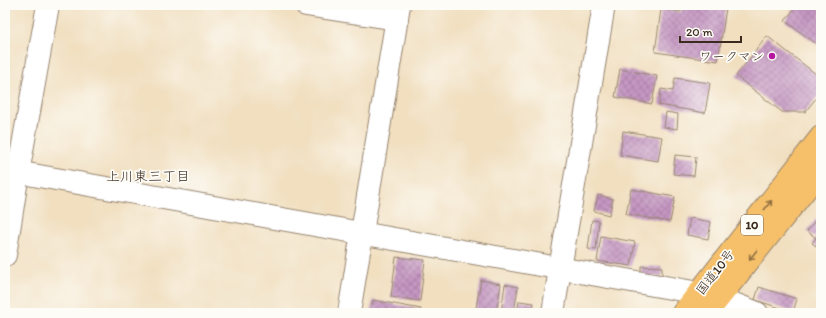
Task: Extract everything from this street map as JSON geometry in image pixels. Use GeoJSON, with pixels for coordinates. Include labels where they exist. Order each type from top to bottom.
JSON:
{"type":"FeatureCollection","features":[{"type":"Feature","properties":{"kind":"highway","name":"国道10号"},"geometry":{"type":"LineString","coordinates":[[708,301],[821,137]]}},
{"type":"Feature","properties":{"kind":"highway","name":"国道10号"},"geometry":{"type":"LineString","coordinates":[[683,313],[708,301],[821,170]]}},
{"type":"Feature","properties":{"kind":"street"},"geometry":{"type":"LineString","coordinates":[[5,256],[12,172],[48,5]]}},
{"type":"Feature","properties":{"kind":"street"},"geometry":{"type":"LineString","coordinates":[[306,5],[398,12],[349,313]]}},
{"type":"Feature","properties":{"kind":"street"},"geometry":{"type":"LineString","coordinates":[[553,313],[604,5]]}},
{"type":"Feature","properties":{"kind":"street"},"geometry":{"type":"LineString","coordinates":[[12,172],[560,269],[757,313]]}},
{"type":"Feature","properties":{"kind":"building"},"geometry":{"type":"Polygon","coordinates":[[[682,5],[704,5],[726,8],[718,61],[655,52],[661,9],[681,12],[682,5]]]}},
{"type":"Feature","properties":{"kind":"building"},"geometry":{"type":"Polygon","coordinates":[[[797,5],[821,5],[821,47],[785,21],[797,5]]]}},
{"type":"Feature","properties":{"kind":"building","name":"ワークマン"},"geometry":{"type":"Polygon","coordinates":[[[767,36],[821,78],[821,92],[805,112],[782,112],[736,76],[767,36]]]}},
{"type":"Feature","properties":{"kind":"building"},"geometry":{"type":"Polygon","coordinates":[[[620,69],[657,76],[652,104],[615,97],[620,69]]]}},
{"type":"Feature","properties":{"kind":"building"},"geometry":{"type":"Polygon","coordinates":[[[675,78],[710,83],[705,113],[659,105],[661,89],[673,91],[675,78]]]}},
{"type":"Feature","properties":{"kind":"building"},"geometry":{"type":"Polygon","coordinates":[[[666,112],[678,114],[677,129],[664,127],[666,112]]]}},
{"type":"Feature","properties":{"kind":"building"},"geometry":{"type":"Polygon","coordinates":[[[623,131],[662,137],[658,161],[620,155],[623,131]]]}},
{"type":"Feature","properties":{"kind":"building"},"geometry":{"type":"Polygon","coordinates":[[[675,155],[696,157],[694,176],[673,174],[675,155]]]}},
{"type":"Feature","properties":{"kind":"building"},"geometry":{"type":"Polygon","coordinates":[[[631,189],[675,197],[670,222],[626,214],[631,189]]]}},
{"type":"Feature","properties":{"kind":"building"},"geometry":{"type":"Polygon","coordinates":[[[598,195],[613,199],[609,215],[594,211],[598,195]]]}},
{"type":"Feature","properties":{"kind":"building"},"geometry":{"type":"Polygon","coordinates":[[[690,218],[711,222],[708,239],[687,235],[690,218]]]}},
{"type":"Feature","properties":{"kind":"building"},"geometry":{"type":"Polygon","coordinates":[[[816,219],[821,223],[821,250],[812,243],[816,238],[807,231],[816,219]]]}},
{"type":"Feature","properties":{"kind":"building"},"geometry":{"type":"Polygon","coordinates":[[[592,220],[599,221],[596,250],[588,249],[592,220]]]}},
{"type":"Feature","properties":{"kind":"building"},"geometry":{"type":"Polygon","coordinates":[[[601,236],[635,242],[631,266],[597,261],[601,236]]]}},
{"type":"Feature","properties":{"kind":"building"},"geometry":{"type":"Polygon","coordinates":[[[396,257],[425,260],[420,301],[391,297],[396,257]]]}},
{"type":"Feature","properties":{"kind":"building"},"geometry":{"type":"Polygon","coordinates":[[[641,266],[662,267],[662,277],[641,276],[641,266]]]}},
{"type":"Feature","properties":{"kind":"building"},"geometry":{"type":"Polygon","coordinates":[[[481,280],[501,284],[496,313],[475,313],[481,280]]]}},
{"type":"Feature","properties":{"kind":"building"},"geometry":{"type":"Polygon","coordinates":[[[505,284],[518,287],[514,313],[501,313],[505,284]]]}},
{"type":"Feature","properties":{"kind":"building"},"geometry":{"type":"Polygon","coordinates":[[[759,287],[797,299],[793,312],[755,300],[759,287]]]}},
{"type":"Feature","properties":{"kind":"building"},"geometry":{"type":"Polygon","coordinates":[[[373,300],[421,309],[420,313],[370,313],[373,300]]]}},
{"type":"Feature","properties":{"kind":"building"},"geometry":{"type":"Polygon","coordinates":[[[519,301],[534,303],[532,313],[517,313],[519,301]]]}},
{"type":"Feature","properties":{"kind":"place","name":"ワークマン"},"geometry":{"type":"Point","coordinates":[772,56]}},
{"type":"Feature","properties":{"kind":"district","name":"上川東三丁目"},"geometry":{"type":"Point","coordinates":[148,176]}}]}
